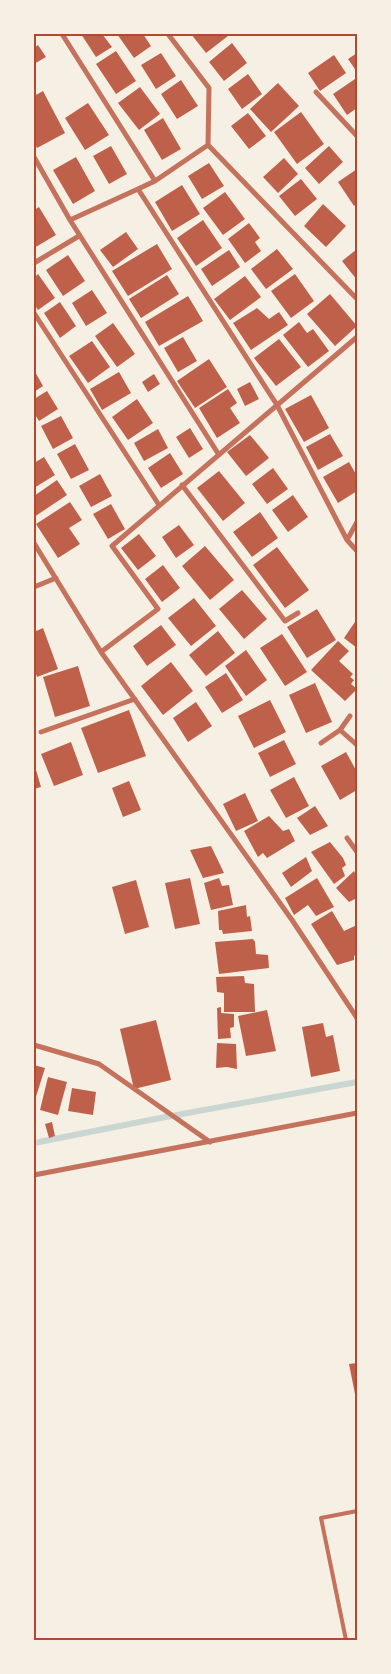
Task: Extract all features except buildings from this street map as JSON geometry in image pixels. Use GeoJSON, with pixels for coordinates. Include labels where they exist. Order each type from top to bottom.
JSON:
{"type":"FeatureCollection","features":[{"type":"Feature","properties":{"kind":"street"},"geometry":{"type":"LineString","coordinates":[[62,34],[156,180]]}},
{"type":"Feature","properties":{"kind":"street"},"geometry":{"type":"LineString","coordinates":[[168,34],[209,88],[208,145],[357,299]]}},
{"type":"Feature","properties":{"kind":"street"},"geometry":{"type":"LineString","coordinates":[[316,92],[357,136]]}},
{"type":"Feature","properties":{"kind":"street"},"geometry":{"type":"LineString","coordinates":[[70,220],[156,180],[208,145]]}},
{"type":"Feature","properties":{"kind":"street"},"geometry":{"type":"LineString","coordinates":[[34,157],[79,236],[219,454]]}},
{"type":"Feature","properties":{"kind":"street"},"geometry":{"type":"LineString","coordinates":[[138,189],[277,405],[347,540],[357,551]]}},
{"type":"Feature","properties":{"kind":"street"},"geometry":{"type":"LineString","coordinates":[[34,263],[79,236]]}},
{"type":"Feature","properties":{"kind":"street"},"geometry":{"type":"LineString","coordinates":[[34,313],[159,505]]}},
{"type":"Feature","properties":{"kind":"street"},"geometry":{"type":"LineString","coordinates":[[101,652],[158,609],[112,546],[357,337]]}},
{"type":"Feature","properties":{"kind":"street"},"geometry":{"type":"LineString","coordinates":[[182,486],[285,621],[298,613]]}},
{"type":"Feature","properties":{"kind":"street"},"geometry":{"type":"LineString","coordinates":[[347,540],[357,522]]}},
{"type":"Feature","properties":{"kind":"street"},"geometry":{"type":"LineString","coordinates":[[34,542],[101,652],[292,920],[357,1018]]}},
{"type":"Feature","properties":{"kind":"street"},"geometry":{"type":"LineString","coordinates":[[34,587],[56,578]]}},
{"type":"Feature","properties":{"kind":"street"},"geometry":{"type":"LineString","coordinates":[[41,732],[135,698]]}},
{"type":"Feature","properties":{"kind":"street"},"geometry":{"type":"LineString","coordinates":[[321,743],[340,730],[350,716]]}},
{"type":"Feature","properties":{"kind":"street"},"geometry":{"type":"LineString","coordinates":[[340,730],[357,745]]}},
{"type":"Feature","properties":{"kind":"street"},"geometry":{"type":"LineString","coordinates":[[347,838],[357,852]]}},
{"type":"Feature","properties":{"kind":"street"},"geometry":{"type":"LineString","coordinates":[[34,1045],[99,1064],[210,1142]]}},
{"type":"Feature","properties":{"kind":"street"},"geometry":{"type":"LineString","coordinates":[[34,1175],[357,1114]]}},
{"type":"Feature","properties":{"kind":"lane"},"geometry":{"type":"LineString","coordinates":[[346,1640],[321,1518],[357,1511]]}},
{"type":"Feature","properties":{"kind":"waterway"},"geometry":{"type":"LineString","coordinates":[[34,1143],[357,1082]]}}]}
